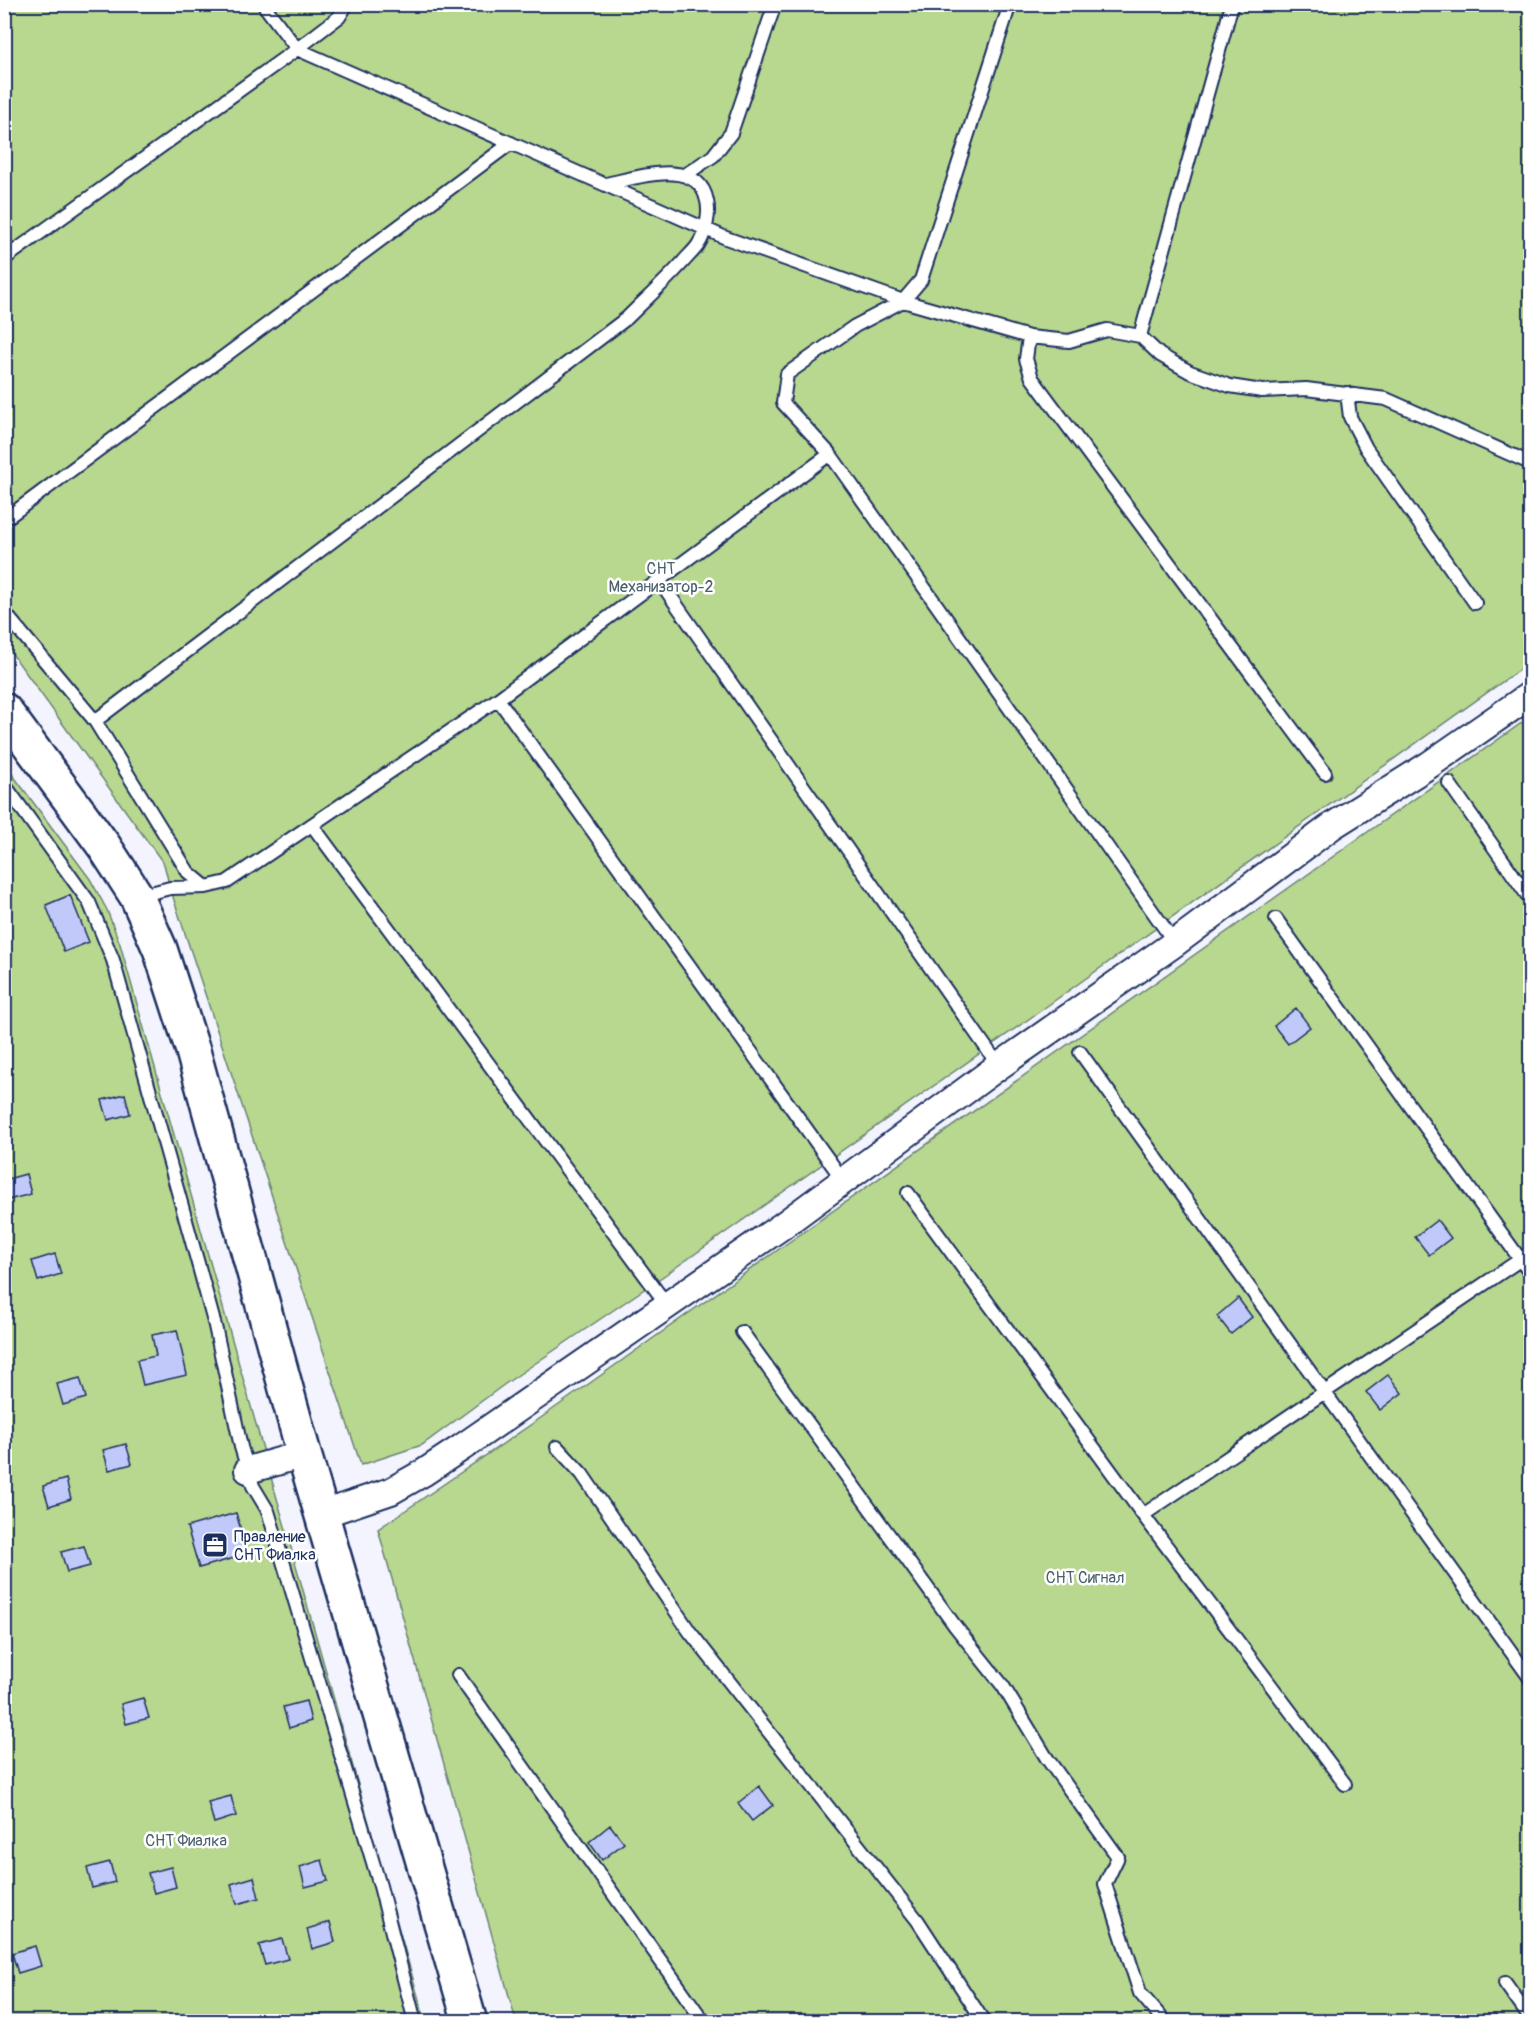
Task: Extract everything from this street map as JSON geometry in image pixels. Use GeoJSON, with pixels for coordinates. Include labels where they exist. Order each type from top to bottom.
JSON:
{"type":"FeatureCollection","features":[{"type":"Feature","properties":{"kind":"street"},"geometry":{"type":"LineString","coordinates":[[323,1514],[391,1491],[423,1473],[706,1280],[999,1066],[1174,943],[1332,826],[1428,765],[1530,695]]}},
{"type":"Feature","properties":{"kind":"street"},"geometry":{"type":"LineString","coordinates":[[4,710],[104,846],[137,897],[160,949],[193,1050],[304,1454],[470,2022]]}},
{"type":"Feature","properties":{"kind":"street"},"geometry":{"type":"LineString","coordinates":[[248,1470],[304,1454]]}},
{"type":"Feature","properties":{"kind":"lane"},"geometry":{"type":"LineString","coordinates":[[262,4],[297,49],[726,238],[903,301],[1029,337],[1069,341],[1107,330],[1140,336],[1160,355],[1190,372],[1230,386],[1262,390],[1306,389],[1386,399],[1530,464]]}},
{"type":"Feature","properties":{"kind":"lane"},"geometry":{"type":"LineString","coordinates":[[4,259],[297,49],[339,17],[347,4]]}},
{"type":"Feature","properties":{"kind":"lane"},"geometry":{"type":"LineString","coordinates":[[685,175],[713,156],[731,133],[775,4]]}},
{"type":"Feature","properties":{"kind":"lane"},"geometry":{"type":"LineString","coordinates":[[1010,4],[921,280],[903,301],[855,326],[787,374],[783,403],[830,454],[1174,943]]}},
{"type":"Feature","properties":{"kind":"lane"},"geometry":{"type":"LineString","coordinates":[[1140,336],[1232,4]]}},
{"type":"Feature","properties":{"kind":"lane"},"geometry":{"type":"LineString","coordinates":[[4,520],[511,143]]}},
{"type":"Feature","properties":{"kind":"lane"},"geometry":{"type":"LineString","coordinates":[[95,721],[627,318],[670,277],[698,245],[705,228],[709,210],[706,194],[699,183],[685,175],[656,173],[606,184]]}},
{"type":"Feature","properties":{"kind":"lane"},"geometry":{"type":"LineString","coordinates":[[1029,337],[1026,359],[1032,378],[1325,773]]}},
{"type":"Feature","properties":{"kind":"lane"},"geometry":{"type":"LineString","coordinates":[[1347,393],[1350,417],[1366,448],[1475,603]]}},
{"type":"Feature","properties":{"kind":"lane"},"geometry":{"type":"LineString","coordinates":[[137,897],[170,888],[206,887],[227,882],[498,699],[830,454]]}},
{"type":"Feature","properties":{"kind":"lane"},"geometry":{"type":"LineString","coordinates":[[659,580],[999,1066]]}},
{"type":"Feature","properties":{"kind":"lane"},"geometry":{"type":"LineString","coordinates":[[4,612],[95,721],[188,872],[206,887]]}},
{"type":"Feature","properties":{"kind":"lane"},"geometry":{"type":"LineString","coordinates":[[498,699],[843,1180]]}},
{"type":"Feature","properties":{"kind":"lane"},"geometry":{"type":"LineString","coordinates":[[1449,783],[1530,898]]}},
{"type":"Feature","properties":{"kind":"lane"},"geometry":{"type":"LineString","coordinates":[[4,784],[89,902],[113,960],[215,1326],[241,1447],[253,1486],[268,1511],[380,1886],[415,2022]]}},
{"type":"Feature","properties":{"kind":"lane"},"geometry":{"type":"LineString","coordinates":[[312,825],[667,1305]]}},
{"type":"Feature","properties":{"kind":"lane"},"geometry":{"type":"LineString","coordinates":[[1276,919],[1526,1256],[1530,1273]]}},
{"type":"Feature","properties":{"kind":"lane"},"geometry":{"type":"LineString","coordinates":[[1080,1052],[1530,1678]]}},
{"type":"Feature","properties":{"kind":"lane"},"geometry":{"type":"LineString","coordinates":[[908,1193],[1143,1515],[1345,1784]]}},
{"type":"Feature","properties":{"kind":"lane"},"geometry":{"type":"LineString","coordinates":[[1143,1515],[1526,1256]]}},
{"type":"Feature","properties":{"kind":"lane"},"geometry":{"type":"LineString","coordinates":[[742,1332],[955,1626],[1003,1686],[1046,1757],[1118,1857],[1105,1884],[1140,1993],[1166,2022]]}},
{"type":"Feature","properties":{"kind":"lane"},"geometry":{"type":"LineString","coordinates":[[557,1447],[582,1474],[690,1632],[918,1921],[984,2022]]}},
{"type":"Feature","properties":{"kind":"lane"},"geometry":{"type":"LineString","coordinates":[[458,1675],[704,2022]]}},
{"type":"Feature","properties":{"kind":"lane"},"geometry":{"type":"LineString","coordinates":[[1505,1983],[1530,2018]]}},
{"type":"Feature","properties":{"kind":"green space","name":"СНТ Механизатор-2"},"geometry":{"type":"Polygon","coordinates":[[[4,5],[1530,5],[1530,662],[1026,1021],[665,1275],[505,1384],[422,1445],[361,1465],[164,864],[5,644],[4,5]]]}},
{"type":"Feature","properties":{"kind":"green space","name":"СНТ Сигнал"},"geometry":{"type":"Polygon","coordinates":[[[1530,717],[1530,2021],[516,2021],[378,1529],[542,1417],[1530,717]]]}},
{"type":"Feature","properties":{"kind":"green space","name":"СНТ Фиалка"},"geometry":{"type":"Polygon","coordinates":[[[4,763],[90,879],[107,910],[120,944],[425,2021],[5,2021],[4,763]]]}},
{"type":"Feature","properties":{"kind":"building"},"geometry":{"type":"Polygon","coordinates":[[[70,895],[89,942],[64,952],[46,905],[70,895]]]}},
{"type":"Feature","properties":{"kind":"building"},"geometry":{"type":"Polygon","coordinates":[[[1296,1008],[1310,1027],[1288,1044],[1274,1026],[1296,1008]]]}},
{"type":"Feature","properties":{"kind":"building"},"geometry":{"type":"Polygon","coordinates":[[[125,1094],[130,1114],[108,1120],[102,1100],[125,1094]]]}},
{"type":"Feature","properties":{"kind":"building"},"geometry":{"type":"Polygon","coordinates":[[[26,1174],[31,1194],[8,1200],[4,1180],[26,1174]]]}},
{"type":"Feature","properties":{"kind":"building"},"geometry":{"type":"Polygon","coordinates":[[[1437,1220],[1451,1238],[1429,1255],[1415,1237],[1437,1220]]]}},
{"type":"Feature","properties":{"kind":"building"},"geometry":{"type":"Polygon","coordinates":[[[55,1254],[61,1274],[38,1281],[32,1261],[55,1254]]]}},
{"type":"Feature","properties":{"kind":"building"},"geometry":{"type":"Polygon","coordinates":[[[1238,1298],[1252,1317],[1231,1334],[1217,1316],[1238,1298]]]}},
{"type":"Feature","properties":{"kind":"building"},"geometry":{"type":"Polygon","coordinates":[[[177,1330],[187,1375],[143,1385],[137,1360],[156,1356],[152,1335],[177,1330]]]}},
{"type":"Feature","properties":{"kind":"building"},"geometry":{"type":"Polygon","coordinates":[[[1388,1375],[1402,1393],[1380,1410],[1366,1392],[1388,1375]]]}},
{"type":"Feature","properties":{"kind":"building"},"geometry":{"type":"Polygon","coordinates":[[[80,1378],[86,1398],[63,1405],[57,1384],[80,1378]]]}},
{"type":"Feature","properties":{"kind":"building"},"geometry":{"type":"Polygon","coordinates":[[[126,1444],[132,1464],[109,1470],[103,1450],[126,1444]]]}},
{"type":"Feature","properties":{"kind":"building"},"geometry":{"type":"Polygon","coordinates":[[[66,1479],[71,1499],[49,1506],[43,1486],[66,1479]]]}},
{"type":"Feature","properties":{"kind":"building"},"geometry":{"type":"Polygon","coordinates":[[[236,1513],[248,1554],[199,1568],[187,1527],[236,1513]]]}},
{"type":"Feature","properties":{"kind":"building"},"geometry":{"type":"Polygon","coordinates":[[[84,1546],[90,1566],[67,1572],[61,1552],[84,1546]]]}},
{"type":"Feature","properties":{"kind":"building"},"geometry":{"type":"Polygon","coordinates":[[[143,1698],[149,1718],[126,1724],[121,1704],[143,1698]]]}},
{"type":"Feature","properties":{"kind":"building"},"geometry":{"type":"Polygon","coordinates":[[[306,1701],[311,1721],[289,1728],[283,1707],[306,1701]]]}},
{"type":"Feature","properties":{"kind":"building"},"geometry":{"type":"Polygon","coordinates":[[[759,1786],[773,1805],[752,1821],[738,1803],[759,1786]]]}},
{"type":"Feature","properties":{"kind":"building"},"geometry":{"type":"Polygon","coordinates":[[[231,1796],[236,1816],[214,1823],[208,1802],[231,1796]]]}},
{"type":"Feature","properties":{"kind":"building"},"geometry":{"type":"Polygon","coordinates":[[[610,1825],[624,1843],[602,1860],[589,1842],[610,1825]]]}},
{"type":"Feature","properties":{"kind":"building"},"geometry":{"type":"Polygon","coordinates":[[[322,1860],[328,1881],[305,1887],[300,1867],[322,1860]]]}},
{"type":"Feature","properties":{"kind":"building"},"geometry":{"type":"Polygon","coordinates":[[[110,1862],[115,1882],[92,1888],[87,1868],[110,1862]]]}},
{"type":"Feature","properties":{"kind":"building"},"geometry":{"type":"Polygon","coordinates":[[[171,1867],[176,1887],[154,1893],[148,1873],[171,1867]]]}},
{"type":"Feature","properties":{"kind":"building"},"geometry":{"type":"Polygon","coordinates":[[[254,1877],[259,1898],[237,1904],[231,1884],[254,1877]]]}},
{"type":"Feature","properties":{"kind":"building"},"geometry":{"type":"Polygon","coordinates":[[[330,1922],[335,1942],[312,1949],[307,1929],[330,1922]]]}},
{"type":"Feature","properties":{"kind":"building"},"geometry":{"type":"Polygon","coordinates":[[[282,1939],[288,1959],[265,1965],[259,1945],[282,1939]]]}},
{"type":"Feature","properties":{"kind":"building"},"geometry":{"type":"Polygon","coordinates":[[[35,1946],[41,1966],[18,1973],[12,1953],[35,1946]]]}},
{"type":"Feature","properties":{"kind":"place","name":"Правление СНТ Фиалка"},"geometry":{"type":"Point","coordinates":[215,1545]}}]}
